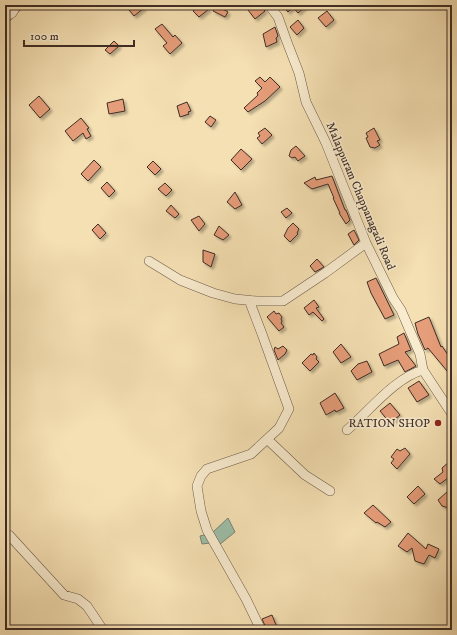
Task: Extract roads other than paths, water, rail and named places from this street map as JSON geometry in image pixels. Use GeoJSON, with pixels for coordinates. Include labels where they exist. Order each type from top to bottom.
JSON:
{"type":"FeatureCollection","features":[{"type":"Feature","properties":{"kind":"street"},"geometry":{"type":"LineString","coordinates":[[5,17],[12,13],[17,5]]}},
{"type":"Feature","properties":{"kind":"street","name":"Malappuram Chappanagadi Road"},"geometry":{"type":"LineString","coordinates":[[269,5],[278,17],[299,73],[306,102],[326,143],[366,243],[392,298],[401,310],[420,354],[423,370],[452,414]]}},
{"type":"Feature","properties":{"kind":"street"},"geometry":{"type":"LineString","coordinates":[[149,261],[180,280],[213,293],[235,299],[283,301],[366,243]]}},
{"type":"Feature","properties":{"kind":"street"},"geometry":{"type":"LineString","coordinates":[[248,300],[289,409],[280,428],[251,454],[207,469],[201,476],[197,486],[201,511],[207,530],[246,599],[261,630]]}},
{"type":"Feature","properties":{"kind":"street"},"geometry":{"type":"LineString","coordinates":[[346,430],[391,390],[413,373],[423,370]]}},
{"type":"Feature","properties":{"kind":"street"},"geometry":{"type":"LineString","coordinates":[[267,439],[305,475],[330,491]]}},
{"type":"Feature","properties":{"kind":"street"},"geometry":{"type":"LineString","coordinates":[[5,536],[9,535],[64,596],[78,599],[87,606],[103,630]]}},
{"type":"Feature","properties":{"kind":"waterway"},"geometry":{"type":"LineString","coordinates":[[16,13],[25,5]]}},
{"type":"Feature","properties":{"kind":"waterway"},"geometry":{"type":"LineString","coordinates":[[5,24],[12,18]]}},
{"type":"Feature","properties":{"kind":"place","name":"RATION SHOP"},"geometry":{"type":"Point","coordinates":[438,423]}}]}
